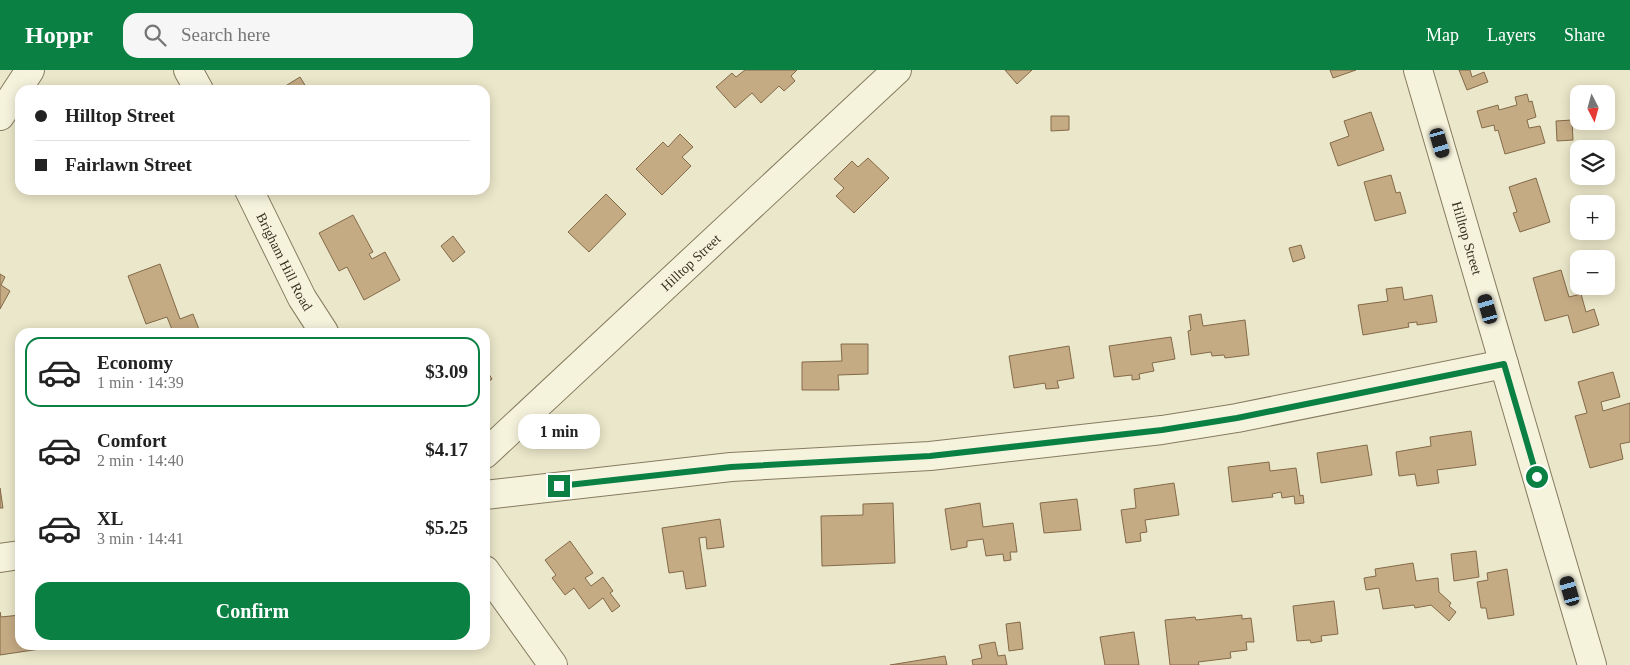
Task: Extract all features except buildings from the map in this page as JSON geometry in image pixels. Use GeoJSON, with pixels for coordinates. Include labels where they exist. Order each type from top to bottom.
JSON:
{"type":"FeatureCollection","features":[{"type":"Feature","properties":{"kind":"street"},"geometry":{"type":"LineString","coordinates":[[20,85],[30,70]]}},
{"type":"Feature","properties":{"kind":"street"},"geometry":{"type":"LineString","coordinates":[[188,70],[196,85]]}},
{"type":"Feature","properties":{"kind":"street","name":"Hilltop Street"},"geometry":{"type":"LineString","coordinates":[[490,449],[897,70]]}},
{"type":"Feature","properties":{"kind":"street","name":"Hilltop Street"},"geometry":{"type":"LineString","coordinates":[[1418,70],[1592,665]]}},
{"type":"Feature","properties":{"kind":"street"},"geometry":{"type":"LineString","coordinates":[[0,116],[15,93]]}},
{"type":"Feature","properties":{"kind":"street","name":"Brigham Hill Road"},"geometry":{"type":"LineString","coordinates":[[251,195],[302,298],[321,328]]}},
{"type":"Feature","properties":{"kind":"street"},"geometry":{"type":"LineString","coordinates":[[490,494],[731,467],[930,456],[1162,430],[1237,418],[1504,364]]}},
{"type":"Feature","properties":{"kind":"street"},"geometry":{"type":"LineString","coordinates":[[0,558],[15,556]]}},
{"type":"Feature","properties":{"kind":"street"},"geometry":{"type":"LineString","coordinates":[[490,577],[553,665]]}},
{"type":"Feature","properties":{"kind":"route"},"geometry":{"type":"LineString","coordinates":[[559,486],[731,467],[930,456],[1162,430],[1237,418],[1504,364],[1537,477]]}}]}
